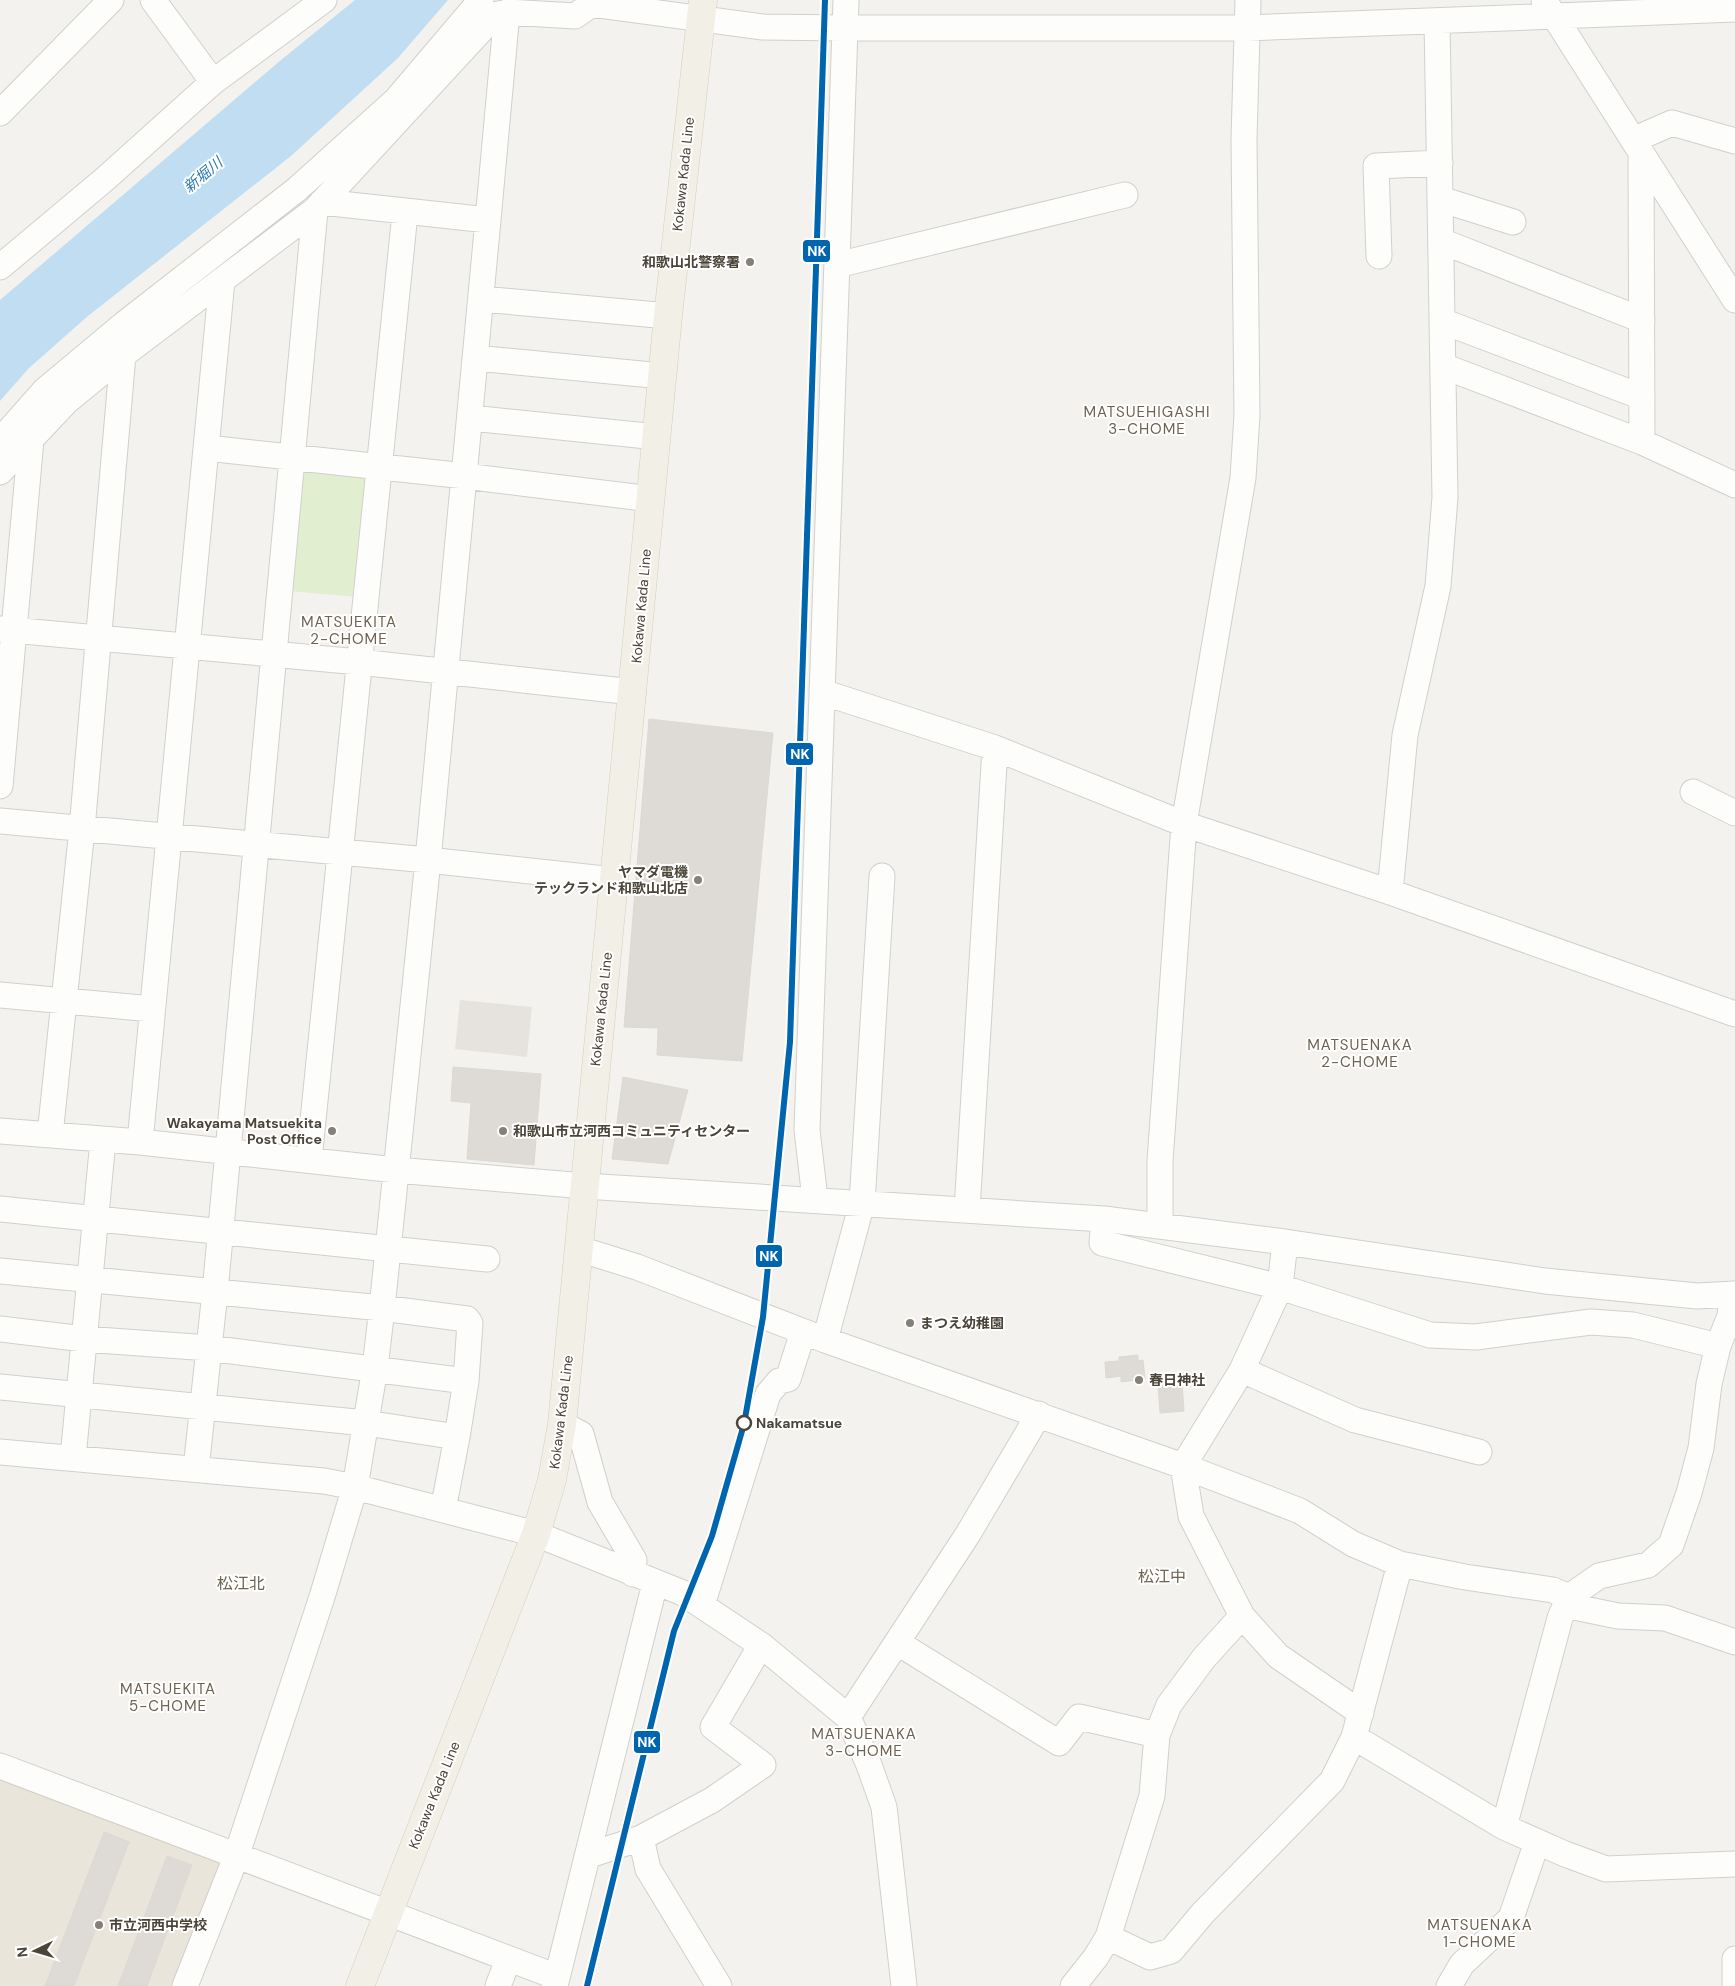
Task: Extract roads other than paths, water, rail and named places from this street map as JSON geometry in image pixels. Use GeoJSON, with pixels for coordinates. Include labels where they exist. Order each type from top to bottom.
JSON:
{"type":"FeatureCollection","features":[{"type":"Feature","properties":{"kind":"main road","name":"Kokawa Kada Line"},"geometry":{"type":"LineString","coordinates":[[360,1986],[536,1534],[552,1480],[562,1424],[652,499],[662,376],[702,10]]}},
{"type":"Feature","properties":{"kind":"street"},"geometry":{"type":"LineString","coordinates":[[0,113],[111,0]]}},
{"type":"Feature","properties":{"kind":"street"},"geometry":{"type":"LineString","coordinates":[[152,0],[213,82]]}},
{"type":"Feature","properties":{"kind":"street"},"geometry":{"type":"LineString","coordinates":[[0,267],[105,179],[213,82],[324,0]]}},
{"type":"Feature","properties":{"kind":"street"},"geometry":{"type":"LineString","coordinates":[[0,441],[45,390],[124,324],[296,190],[396,100],[481,0]]}},
{"type":"Feature","properties":{"kind":"street"},"geometry":{"type":"LineString","coordinates":[[815,1199],[807,1130],[846,0]]}},
{"type":"Feature","properties":{"kind":"street"},"geometry":{"type":"LineString","coordinates":[[1160,1225],[1160,1161],[1184,824],[1243,478],[1247,415],[1244,139],[1248,0]]}},
{"type":"Feature","properties":{"kind":"street"},"geometry":{"type":"LineString","coordinates":[[0,472],[67,401],[123,355],[318,206],[496,15],[507,12],[575,16],[592,2],[702,10],[763,27],[1247,28],[1437,21],[1550,9],[1735,9]]}},
{"type":"Feature","properties":{"kind":"street"},"geometry":{"type":"LineString","coordinates":[[1550,9],[1735,300]]}},
{"type":"Feature","properties":{"kind":"street"},"geometry":{"type":"LineString","coordinates":[[185,1986],[236,1856],[322,1597],[355,1487],[375,1368],[466,476],[507,12]]}},
{"type":"Feature","properties":{"kind":"street"},"geometry":{"type":"LineString","coordinates":[[1390,892],[1405,735],[1438,586],[1445,497],[1437,21]]}},
{"type":"Feature","properties":{"kind":"street"},"geometry":{"type":"LineString","coordinates":[[1637,146],[1672,123],[1735,142]]}},
{"type":"Feature","properties":{"kind":"street"},"geometry":{"type":"LineString","coordinates":[[1637,146],[1642,320],[1642,442]]}},
{"type":"Feature","properties":{"kind":"street"},"geometry":{"type":"LineString","coordinates":[[1379,256],[1376,166],[1440,163]]}},
{"type":"Feature","properties":{"kind":"street"},"geometry":{"type":"LineString","coordinates":[[837,265],[1126,195]]}},
{"type":"Feature","properties":{"kind":"street"},"geometry":{"type":"LineString","coordinates":[[1440,199],[1513,222]]}},
{"type":"Feature","properties":{"kind":"street"},"geometry":{"type":"LineString","coordinates":[[318,206],[488,220]]}},
{"type":"Feature","properties":{"kind":"street"},"geometry":{"type":"LineString","coordinates":[[196,1469],[215,1292],[273,654],[318,206]]}},
{"type":"Feature","properties":{"kind":"street"},"geometry":{"type":"LineString","coordinates":[[309,1160],[405,213]]}},
{"type":"Feature","properties":{"kind":"street"},"geometry":{"type":"LineString","coordinates":[[1441,241],[1642,320]]}},
{"type":"Feature","properties":{"kind":"street"},"geometry":{"type":"LineString","coordinates":[[140,1142],[222,280]]}},
{"type":"Feature","properties":{"kind":"street"},"geometry":{"type":"LineString","coordinates":[[482,299],[668,316]]}},
{"type":"Feature","properties":{"kind":"street"},"geometry":{"type":"LineString","coordinates":[[1442,321],[1642,397]]}},
{"type":"Feature","properties":{"kind":"street"},"geometry":{"type":"LineString","coordinates":[[50,1135],[100,638],[123,355]]}},
{"type":"Feature","properties":{"kind":"street"},"geometry":{"type":"LineString","coordinates":[[476,358],[662,376]]}},
{"type":"Feature","properties":{"kind":"street"},"geometry":{"type":"LineString","coordinates":[[1443,366],[1642,442],[1735,485]]}},
{"type":"Feature","properties":{"kind":"street"},"geometry":{"type":"LineString","coordinates":[[470,418],[657,436]]}},
{"type":"Feature","properties":{"kind":"street"},"geometry":{"type":"LineString","coordinates":[[0,786],[8,629],[31,440]]}},
{"type":"Feature","properties":{"kind":"street"},"geometry":{"type":"LineString","coordinates":[[207,448],[466,476],[652,499]]}},
{"type":"Feature","properties":{"kind":"street"},"geometry":{"type":"LineString","coordinates":[[8,629],[359,662],[633,692]]}},
{"type":"Feature","properties":{"kind":"street"},"geometry":{"type":"LineString","coordinates":[[822,692],[995,748],[1184,824],[1390,892],[1735,1014]]}},
{"type":"Feature","properties":{"kind":"street"},"geometry":{"type":"LineString","coordinates":[[968,1210],[995,748]]}},
{"type":"Feature","properties":{"kind":"street"},"geometry":{"type":"LineString","coordinates":[[1693,792],[1735,813]]}},
{"type":"Feature","properties":{"kind":"street"},"geometry":{"type":"LineString","coordinates":[[0,822],[428,860],[614,880]]}},
{"type":"Feature","properties":{"kind":"street"},"geometry":{"type":"LineString","coordinates":[[702,1605],[768,1394],[778,1381],[788,1379],[814,1336],[862,1203],[882,876]]}},
{"type":"Feature","properties":{"kind":"street"},"geometry":{"type":"LineString","coordinates":[[0,995],[64,1002],[152,1008]]}},
{"type":"Feature","properties":{"kind":"street"},"geometry":{"type":"LineString","coordinates":[[0,1131],[140,1142],[396,1170],[585,1186],[815,1199],[1104,1219],[1285,1242],[1545,1281],[1697,1296],[1733,1294],[1730,1316],[1718,1346],[1709,1384],[1701,1448],[1689,1493],[1671,1545],[1648,1565],[1599,1576],[1569,1597],[1560,1618],[1504,1827]]}},
{"type":"Feature","properties":{"kind":"street"},"geometry":{"type":"LineString","coordinates":[[73,1458],[103,1140]]}},
{"type":"Feature","properties":{"kind":"street"},"geometry":{"type":"LineString","coordinates":[[0,1209],[388,1247],[487,1259]]}},
{"type":"Feature","properties":{"kind":"street"},"geometry":{"type":"LineString","coordinates":[[1104,1219],[1102,1243],[1280,1287],[1430,1335],[1476,1337],[1591,1322],[1633,1325],[1718,1346]]}},
{"type":"Feature","properties":{"kind":"street"},"geometry":{"type":"LineString","coordinates":[[1285,1242],[1280,1287],[1242,1370],[1183,1466],[1190,1516],[1242,1616],[1278,1656],[1361,1713]]}},
{"type":"Feature","properties":{"kind":"street"},"geometry":{"type":"LineString","coordinates":[[578,1249],[637,1268],[814,1336],[1183,1466],[1300,1511],[1353,1544],[1400,1564],[1553,1590],[1569,1597],[1579,1608],[1618,1616],[1665,1618],[1735,1642]]}},
{"type":"Feature","properties":{"kind":"street"},"geometry":{"type":"LineString","coordinates":[[0,1271],[382,1308],[467,1319],[470,1323],[466,1381],[442,1510]]}},
{"type":"Feature","properties":{"kind":"street"},"geometry":{"type":"LineString","coordinates":[[0,1329],[84,1339],[209,1348],[466,1381]]}},
{"type":"Feature","properties":{"kind":"street"},"geometry":{"type":"LineString","coordinates":[[1242,1370],[1355,1420],[1479,1452]]}},
{"type":"Feature","properties":{"kind":"street"},"geometry":{"type":"LineString","coordinates":[[0,1387],[366,1423],[457,1437]]}},
{"type":"Feature","properties":{"kind":"street"},"geometry":{"type":"LineString","coordinates":[[848,1717],[968,1534],[1039,1414]]}},
{"type":"Feature","properties":{"kind":"street"},"geometry":{"type":"LineString","coordinates":[[562,1424],[581,1434],[600,1502],[634,1560],[633,1574]]}},
{"type":"Feature","properties":{"kind":"street"},"geometry":{"type":"LineString","coordinates":[[0,1452],[324,1481],[355,1487],[536,1534],[682,1593],[761,1645],[848,1717],[869,1765],[884,1807],[904,1986]]}},
{"type":"Feature","properties":{"kind":"street"},"geometry":{"type":"LineString","coordinates":[[1108,1937],[1150,1957],[1171,1952],[1203,1913],[1332,1781],[1354,1737],[1400,1564]]}},
{"type":"Feature","properties":{"kind":"street"},"geometry":{"type":"LineString","coordinates":[[0,1766],[388,1912],[508,1960],[556,1982],[655,1583]]}},
{"type":"Feature","properties":{"kind":"street"},"geometry":{"type":"LineString","coordinates":[[1073,1986],[1096,1957],[1108,1937],[1152,1796],[1157,1736],[1170,1705],[1204,1658],[1242,1616]]}},
{"type":"Feature","properties":{"kind":"street"},"geometry":{"type":"LineString","coordinates":[[898,1643],[1059,1743],[1078,1717],[1157,1736]]}},
{"type":"Feature","properties":{"kind":"street"},"geometry":{"type":"LineString","coordinates":[[587,1856],[641,1838],[712,1800],[763,1765],[713,1727],[761,1645]]}},
{"type":"Feature","properties":{"kind":"street"},"geometry":{"type":"LineString","coordinates":[[1354,1737],[1504,1827],[1606,1869],[1735,1864]]}},
{"type":"Feature","properties":{"kind":"street"},"geometry":{"type":"LineString","coordinates":[[641,1838],[648,1869],[719,1986]]}},
{"type":"Feature","properties":{"kind":"street"},"geometry":{"type":"LineString","coordinates":[[1448,1986],[1462,1964],[1511,1918],[1537,1842]]}},
{"type":"Feature","properties":{"kind":"street"},"geometry":{"type":"LineString","coordinates":[[1735,1959],[1735,1986]]}},
{"type":"Feature","properties":{"kind":"street"},"geometry":{"type":"LineString","coordinates":[[498,1986],[508,1960]]}},
{"type":"Feature","properties":{"kind":"water","name":"新堀川"},"geometry":{"type":"Polygon","coordinates":[[[355,0],[448,0],[398,58],[291,156],[88,316],[29,368],[0,401],[0,300],[281,60],[355,0]]]}},
{"type":"Feature","properties":{"kind":"place","name":"和歌山北警察署"},"geometry":{"type":"Point","coordinates":[750,262]}},
{"type":"Feature","properties":{"kind":"place","name":"ヤマダ電機 テックランド和歌山北店"},"geometry":{"type":"Point","coordinates":[698,880]}},
{"type":"Feature","properties":{"kind":"place","name":"Wakayama Matsuekita Post Office"},"geometry":{"type":"Point","coordinates":[332,1131]}},
{"type":"Feature","properties":{"kind":"place","name":"和歌山市立河西コミュニティセンター"},"geometry":{"type":"Point","coordinates":[503,1131]}},
{"type":"Feature","properties":{"kind":"place","name":"まつえ幼稚園"},"geometry":{"type":"Point","coordinates":[910,1323]}},
{"type":"Feature","properties":{"kind":"place","name":"春日神社"},"geometry":{"type":"Point","coordinates":[1139,1380]}},
{"type":"Feature","properties":{"kind":"place","name":"Nakamatsue"},"geometry":{"type":"Point","coordinates":[744,1423]}},
{"type":"Feature","properties":{"kind":"place","name":"市立河西中学校"},"geometry":{"type":"Point","coordinates":[99,1925]}},
{"type":"Feature","properties":{"kind":"district","name":"MATSUEHIGASHI 3-CHOME"},"geometry":{"type":"Point","coordinates":[1147,420]}},
{"type":"Feature","properties":{"kind":"district","name":"MATSUEKITA 2-CHOME"},"geometry":{"type":"Point","coordinates":[349,630]}},
{"type":"Feature","properties":{"kind":"district","name":"MATSUENAKA 2-CHOME"},"geometry":{"type":"Point","coordinates":[1360,1054]}},
{"type":"Feature","properties":{"kind":"district","name":"松江中"},"geometry":{"type":"Point","coordinates":[1162,1576]}},
{"type":"Feature","properties":{"kind":"district","name":"松江北"},"geometry":{"type":"Point","coordinates":[241,1583]}},
{"type":"Feature","properties":{"kind":"district","name":"MATSUEKITA 5-CHOME"},"geometry":{"type":"Point","coordinates":[168,1698]}},
{"type":"Feature","properties":{"kind":"district","name":"MATSUENAKA 3-CHOME"},"geometry":{"type":"Point","coordinates":[864,1742]}},
{"type":"Feature","properties":{"kind":"district","name":"MATSUENAKA 1-CHOME"},"geometry":{"type":"Point","coordinates":[1480,1934]}}]}
